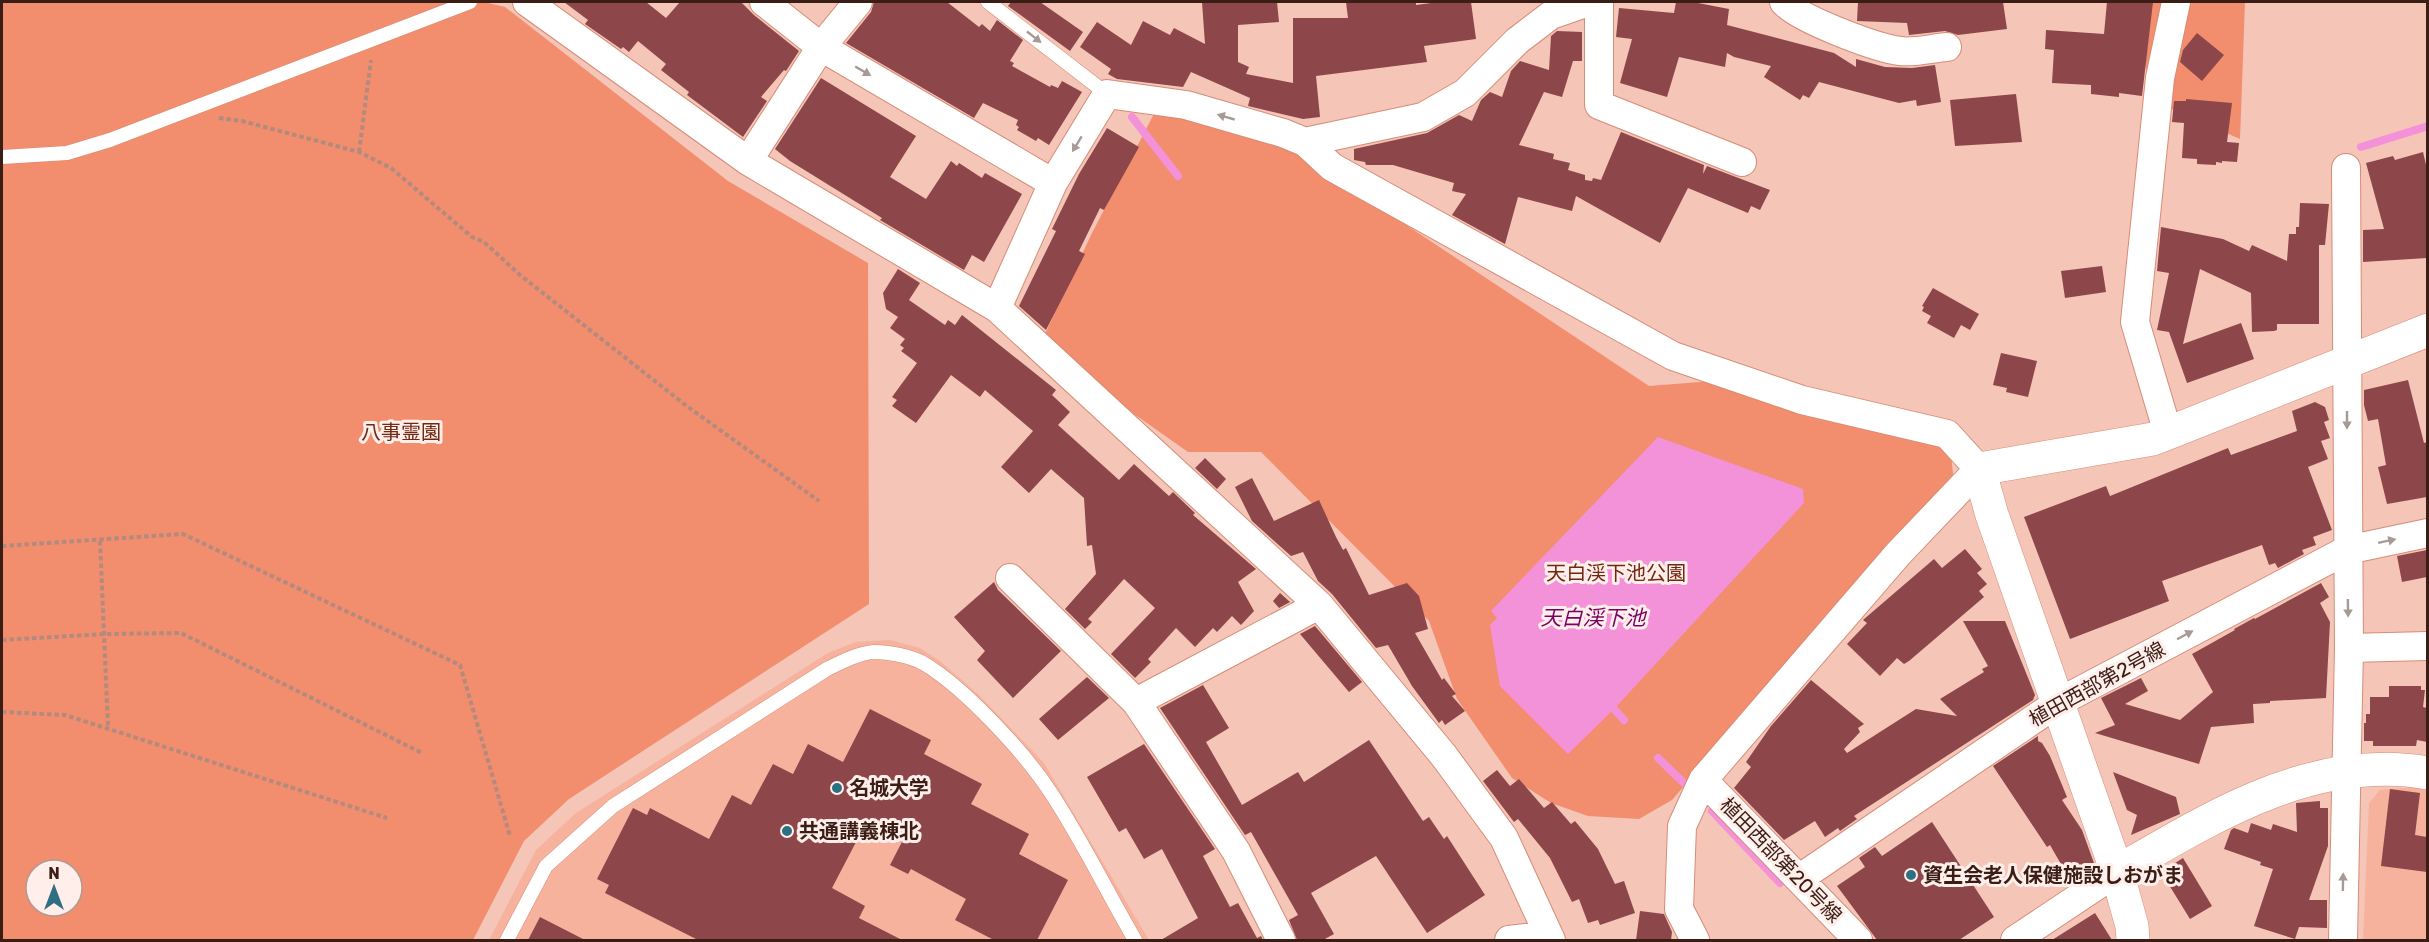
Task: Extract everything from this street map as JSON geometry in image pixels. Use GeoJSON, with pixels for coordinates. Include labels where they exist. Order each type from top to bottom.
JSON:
{"type":"FeatureCollection","features":[{"type":"Feature","properties":{"kind":"street"},"geometry":{"type":"LineString","coordinates":[[527,2],[748,161],[997,308],[1319,605],[1444,756],[1503,838],[1550,938],[1509,940]]}},
{"type":"Feature","properties":{"kind":"street"},"geometry":{"type":"LineString","coordinates":[[764,2],[821,47],[1053,183]]}},
{"type":"Feature","properties":{"kind":"street"},"geometry":{"type":"LineString","coordinates":[[748,161],[821,47],[858,2]]}},
{"type":"Feature","properties":{"kind":"street"},"geometry":{"type":"LineString","coordinates":[[1294,138],[1423,117],[1465,93],[1517,41],[1551,15],[1588,2]]}},
{"type":"Feature","properties":{"kind":"street"},"geometry":{"type":"LineString","coordinates":[[1599,2],[1599,105],[1742,162]]}},
{"type":"Feature","properties":{"kind":"street"},"geometry":{"type":"LineString","coordinates":[[1784,2],[1791,9],[1844,34],[1900,51],[1947,47]]}},
{"type":"Feature","properties":{"kind":"street"},"geometry":{"type":"LineString","coordinates":[[2168,433],[2135,322],[2160,78],[2176,2]]}},
{"type":"Feature","properties":{"kind":"street"},"geometry":{"type":"LineString","coordinates":[[997,308],[1053,183],[1107,94],[1185,105],[1294,138],[1332,167],[1673,356],[1802,400],[1947,434],[1979,469],[1992,515],[2118,872],[2133,940]]}},
{"type":"Feature","properties":{"kind":"street"},"geometry":{"type":"LineString","coordinates":[[2343,940],[2349,648],[2346,168]]}},
{"type":"Feature","properties":{"kind":"street"},"geometry":{"type":"LineString","coordinates":[[1695,940],[1679,909],[1682,826],[1703,780],[1898,554],[1979,469],[2153,439],[2427,330]]}},
{"type":"Feature","properties":{"kind":"street","name":"植田西部第2号線"},"geometry":{"type":"LineString","coordinates":[[1800,878],[2059,702],[2347,550],[2427,533]]}},
{"type":"Feature","properties":{"kind":"street"},"geometry":{"type":"LineString","coordinates":[[1010,578],[1136,702],[1236,851],[1281,940]]}},
{"type":"Feature","properties":{"kind":"street"},"geometry":{"type":"LineString","coordinates":[[1136,702],[1319,605]]}},
{"type":"Feature","properties":{"kind":"street"},"geometry":{"type":"LineString","coordinates":[[2349,648],[2427,646]]}},
{"type":"Feature","properties":{"kind":"street"},"geometry":{"type":"LineString","coordinates":[[2015,940],[2118,872],[2205,821],[2247,800],[2295,784],[2345,772],[2408,770],[2427,773]]}},
{"type":"Feature","properties":{"kind":"street","name":"植田西部第20号線"},"geometry":{"type":"LineString","coordinates":[[1703,780],[1858,940]]}},
{"type":"Feature","properties":{"kind":"lane"},"geometry":{"type":"LineString","coordinates":[[2,157],[67,153],[111,140],[470,2]]}},
{"type":"Feature","properties":{"kind":"lane"},"geometry":{"type":"LineString","coordinates":[[988,2],[1107,94]]}},
{"type":"Feature","properties":{"kind":"lane"},"geometry":{"type":"LineString","coordinates":[[507,940],[546,866],[613,806],[827,669],[848,659],[873,652],[897,655],[921,662],[945,678],[1002,732],[1050,792],[1136,940]]}},
{"type":"Feature","properties":{"kind":"path"},"geometry":{"type":"LineString","coordinates":[[359,152],[374,39]]}},
{"type":"Feature","properties":{"kind":"path"},"geometry":{"type":"LineString","coordinates":[[211,101],[214,118],[242,121],[359,152],[391,168],[472,237],[484,242],[520,275],[688,407],[819,501]]}},
{"type":"Feature","properties":{"kind":"path"},"geometry":{"type":"LineString","coordinates":[[2,546],[183,534],[460,665],[510,836]]}},
{"type":"Feature","properties":{"kind":"path"},"geometry":{"type":"LineString","coordinates":[[100,541],[108,727]]}},
{"type":"Feature","properties":{"kind":"path"},"geometry":{"type":"LineString","coordinates":[[2,640],[105,634],[181,633],[422,753]]}},
{"type":"Feature","properties":{"kind":"path"},"geometry":{"type":"LineString","coordinates":[[2,712],[65,715],[387,818]]}},
{"type":"Feature","properties":{"kind":"shaded area","name":"名城大学"},"geometry":{"type":"Polygon","coordinates":[[[890,640],[920,648],[940,661],[978,694],[1044,763],[1149,940],[489,940],[536,850],[576,813],[828,653],[856,642],[890,640]]]}},
{"type":"Feature","properties":{"kind":"shaded area"},"geometry":{"type":"Polygon","coordinates":[[[2427,786],[2427,940],[2363,940],[2369,803],[2380,790],[2427,786]]]}},
{"type":"Feature","properties":{"kind":"green space","name":"八事霊園"},"geometry":{"type":"Polygon","coordinates":[[[2,2],[484,2],[505,7],[728,181],[868,263],[869,604],[569,799],[524,841],[473,940],[2,940],[2,2]]]}},
{"type":"Feature","properties":{"kind":"green space"},"geometry":{"type":"Polygon","coordinates":[[[2139,2],[2245,2],[2240,139],[2149,99],[2139,2]]]}},
{"type":"Feature","properties":{"kind":"green space","name":"天白渓下池公園"},"geometry":{"type":"Polygon","coordinates":[[[1156,110],[1278,140],[1649,386],[1713,381],[1935,441],[1951,453],[1953,475],[1672,800],[1639,819],[1588,816],[1551,803],[1512,778],[1457,699],[1429,621],[1261,452],[1188,452],[1039,347],[1091,235],[1156,110]]]}},
{"type":"Feature","properties":{"kind":"water","name":"天白渓下池"},"geometry":{"type":"Polygon","coordinates":[[[1658,437],[1803,489],[1804,503],[1614,709],[1568,754],[1500,686],[1490,625],[1497,618],[1491,611],[1658,437]]]}},
{"type":"Feature","properties":{"kind":"building"},"geometry":{"type":"Polygon","coordinates":[[[564,2],[646,2],[666,18],[680,2],[741,2],[799,51],[786,71],[784,70],[761,97],[767,101],[743,137],[687,95],[689,92],[661,70],[666,64],[638,41],[629,52],[623,47],[621,49],[585,24],[588,20],[564,2]]]}},
{"type":"Feature","properties":{"kind":"building"},"geometry":{"type":"Polygon","coordinates":[[[874,2],[947,2],[979,27],[982,24],[990,31],[997,20],[1023,40],[1010,61],[1014,63],[1012,66],[1050,87],[1051,85],[1058,88],[1062,81],[1082,92],[1049,145],[1038,138],[1036,141],[1017,130],[1018,120],[983,103],[974,118],[846,43],[871,12],[874,2]]]}},
{"type":"Feature","properties":{"kind":"building"},"geometry":{"type":"Polygon","coordinates":[[[1011,2],[1040,2],[1083,32],[1070,51],[1008,6],[1011,2]]]}},
{"type":"Feature","properties":{"kind":"building"},"geometry":{"type":"Polygon","coordinates":[[[1202,2],[1277,2],[1279,22],[1238,25],[1238,62],[1249,67],[1246,74],[1293,83],[1293,18],[1348,18],[1346,2],[1416,2],[1416,5],[1471,2],[1476,39],[1424,46],[1427,62],[1316,76],[1320,117],[1303,119],[1248,106],[1250,98],[1191,72],[1183,87],[1117,79],[1108,74],[1111,69],[1080,47],[1097,22],[1131,45],[1143,21],[1170,35],[1174,28],[1205,44],[1202,2]]]}},
{"type":"Feature","properties":{"kind":"building"},"geometry":{"type":"Polygon","coordinates":[[[1676,2],[1693,2],[1729,9],[1727,25],[1834,53],[1856,67],[1856,59],[1885,67],[1912,68],[1935,65],[1941,102],[1917,106],[1916,100],[1899,103],[1819,82],[1809,98],[1803,95],[1800,100],[1764,77],[1771,66],[1734,57],[1727,53],[1725,67],[1679,57],[1667,97],[1620,83],[1632,39],[1616,37],[1619,8],[1674,13],[1676,2]]]}},
{"type":"Feature","properties":{"kind":"building"},"geometry":{"type":"Polygon","coordinates":[[[1858,2],[2003,2],[2007,29],[1958,35],[1945,31],[1909,35],[1907,23],[1857,21],[1858,2]]]}},
{"type":"Feature","properties":{"kind":"building"},"geometry":{"type":"Polygon","coordinates":[[[2107,2],[2153,2],[2142,96],[2119,93],[2119,97],[2091,94],[2091,85],[2052,83],[2054,50],[2045,49],[2046,30],[2104,34],[2107,2]]]}},
{"type":"Feature","properties":{"kind":"building"},"geometry":{"type":"Polygon","coordinates":[[[1557,31],[1582,32],[1582,61],[1573,61],[1562,97],[1544,92],[1519,145],[1554,154],[1553,159],[1570,163],[1568,170],[1585,175],[1585,180],[1592,181],[1593,178],[1601,180],[1621,132],[1704,165],[1703,174],[1707,166],[1770,190],[1760,210],[1751,206],[1748,213],[1688,188],[1660,243],[1576,196],[1572,211],[1518,197],[1505,244],[1452,215],[1466,194],[1452,191],[1454,183],[1393,165],[1366,165],[1365,162],[1354,160],[1354,149],[1427,133],[1459,115],[1472,121],[1481,100],[1490,92],[1502,97],[1511,71],[1520,61],[1549,70],[1551,36],[1557,31]]]}},
{"type":"Feature","properties":{"kind":"building"},"geometry":{"type":"Polygon","coordinates":[[[2197,33],[2224,55],[2202,81],[2180,62],[2183,50],[2197,33]]]}},
{"type":"Feature","properties":{"kind":"building"},"geometry":{"type":"Polygon","coordinates":[[[821,78],[916,136],[890,177],[926,199],[951,161],[957,166],[959,163],[982,178],[985,173],[1022,194],[984,262],[972,255],[964,270],[880,220],[882,218],[790,161],[775,149],[821,78]]]}},
{"type":"Feature","properties":{"kind":"building"},"geometry":{"type":"Polygon","coordinates":[[[2016,94],[2022,142],[1955,146],[1950,100],[2016,94]]]}},
{"type":"Feature","properties":{"kind":"building"},"geometry":{"type":"Polygon","coordinates":[[[2186,99],[2232,103],[2227,142],[2239,143],[2237,162],[2222,161],[2222,163],[2216,162],[2216,165],[2197,164],[2197,159],[2182,158],[2184,123],[2172,122],[2174,101],[2186,101],[2186,99]]]}},
{"type":"Feature","properties":{"kind":"building"},"geometry":{"type":"Polygon","coordinates":[[[1107,128],[1139,147],[1104,210],[1100,208],[1079,251],[1085,254],[1046,330],[1019,306],[1056,231],[1052,229],[1079,174],[1107,128]]]}},
{"type":"Feature","properties":{"kind":"building"},"geometry":{"type":"Polygon","coordinates":[[[2423,152],[2427,169],[2427,258],[2363,262],[2363,230],[2384,229],[2366,163],[2393,156],[2395,160],[2423,152]]]}},
{"type":"Feature","properties":{"kind":"building"},"geometry":{"type":"Polygon","coordinates":[[[2300,203],[2329,204],[2325,245],[2319,245],[2319,324],[2277,324],[2277,330],[2274,331],[2252,332],[2251,293],[2200,269],[2183,344],[2241,323],[2254,359],[2187,383],[2169,332],[2157,330],[2169,273],[2157,271],[2161,227],[2223,239],[2249,251],[2252,245],[2287,261],[2289,234],[2296,234],[2296,227],[2299,227],[2300,203]]]}},
{"type":"Feature","properties":{"kind":"building"},"geometry":{"type":"Polygon","coordinates":[[[2102,266],[2106,292],[2065,298],[2061,271],[2102,266]]]}},
{"type":"Feature","properties":{"kind":"building"},"geometry":{"type":"Polygon","coordinates":[[[898,269],[920,283],[909,300],[945,325],[948,320],[955,325],[962,315],[1056,390],[1052,395],[1070,412],[1058,425],[1119,480],[1134,464],[1169,496],[1173,492],[1195,513],[1193,515],[1256,569],[1238,582],[1254,611],[1241,625],[1232,616],[1217,632],[1213,628],[1195,647],[1176,628],[1148,659],[1151,662],[1135,678],[1111,654],[1155,608],[1124,579],[1088,619],[1092,622],[1085,629],[1065,609],[1096,574],[1092,545],[1087,546],[1084,498],[1051,469],[1029,493],[1001,467],[1033,431],[985,390],[980,397],[951,375],[916,423],[892,406],[897,400],[892,397],[917,363],[901,351],[904,348],[900,345],[905,339],[890,328],[898,317],[886,309],[883,293],[898,269]]]}},
{"type":"Feature","properties":{"kind":"building"},"geometry":{"type":"Polygon","coordinates":[[[1933,288],[1979,314],[1970,330],[1961,325],[1954,338],[1927,323],[1931,316],[1922,311],[1924,307],[1922,306],[1933,288]]]}},
{"type":"Feature","properties":{"kind":"building"},"geometry":{"type":"Polygon","coordinates":[[[2001,353],[2037,361],[2028,397],[2006,392],[2007,388],[1993,385],[2001,353]]]}},
{"type":"Feature","properties":{"kind":"building"},"geometry":{"type":"Polygon","coordinates":[[[2408,380],[2424,443],[2427,442],[2427,497],[2387,504],[2378,467],[2386,465],[2378,419],[2368,421],[2364,405],[2364,390],[2408,380]]]}},
{"type":"Feature","properties":{"kind":"building"},"geometry":{"type":"Polygon","coordinates":[[[2315,402],[2325,407],[2329,420],[2324,422],[2330,438],[2321,441],[2328,459],[2308,467],[2332,530],[2313,537],[2316,545],[2302,550],[2304,554],[2278,568],[2275,563],[2269,565],[2262,545],[2162,581],[2169,601],[2070,639],[2024,517],[2106,486],[2110,496],[2228,448],[2231,455],[2297,431],[2292,411],[2315,402]]]}},
{"type":"Feature","properties":{"kind":"building"},"geometry":{"type":"Polygon","coordinates":[[[1205,458],[1226,479],[1217,489],[1195,468],[1205,458]]]}},
{"type":"Feature","properties":{"kind":"building"},"geometry":{"type":"Polygon","coordinates":[[[1252,478],[1274,521],[1319,500],[1336,537],[1343,550],[1346,548],[1369,595],[1407,583],[1419,596],[1428,629],[1415,633],[1442,680],[1444,678],[1456,694],[1452,696],[1465,711],[1445,725],[1442,720],[1439,723],[1412,686],[1388,645],[1376,648],[1332,594],[1318,581],[1303,552],[1291,556],[1252,521],[1235,487],[1252,478]]]}},
{"type":"Feature","properties":{"kind":"building"},"geometry":{"type":"Polygon","coordinates":[[[1965,549],[1982,569],[1977,573],[1987,584],[1979,591],[1984,597],[1909,661],[1904,664],[1897,658],[1880,676],[1847,644],[1867,623],[1863,620],[1934,559],[1942,568],[1965,549]]]}},
{"type":"Feature","properties":{"kind":"building"},"geometry":{"type":"Polygon","coordinates":[[[2427,550],[2427,577],[2402,582],[2397,556],[2427,550]]]}},
{"type":"Feature","properties":{"kind":"building"},"geometry":{"type":"Polygon","coordinates":[[[994,582],[998,590],[1061,651],[1013,698],[977,660],[985,651],[954,617],[994,582]]]}},
{"type":"Feature","properties":{"kind":"building"},"geometry":{"type":"Polygon","coordinates":[[[2321,583],[2329,597],[2320,603],[2330,622],[2326,698],[2253,704],[2254,723],[2211,727],[2199,764],[2095,733],[2115,725],[2101,698],[2141,678],[2148,691],[2125,704],[2180,720],[2213,692],[2192,654],[2321,583]]]}},
{"type":"Feature","properties":{"kind":"building"},"geometry":{"type":"Polygon","coordinates":[[[1280,593],[1290,602],[1279,608],[1273,601],[1280,593]]]}},
{"type":"Feature","properties":{"kind":"building"},"geometry":{"type":"Polygon","coordinates":[[[1963,621],[2005,621],[2035,695],[2033,700],[1854,816],[1857,819],[1840,831],[1838,828],[1825,837],[1815,821],[1784,840],[1734,788],[1751,767],[1746,762],[1771,726],[1811,680],[1864,724],[1858,728],[1860,732],[1844,749],[1847,753],[1916,709],[1957,716],[1940,699],[1984,672],[1982,669],[1988,666],[1963,621]]]}},
{"type":"Feature","properties":{"kind":"building"},"geometry":{"type":"Polygon","coordinates":[[[1315,626],[1362,682],[1349,692],[1300,634],[1315,626]]]}},
{"type":"Feature","properties":{"kind":"building"},"geometry":{"type":"Polygon","coordinates":[[[1087,677],[1109,698],[1058,740],[1039,719],[1087,677]]]}},
{"type":"Feature","properties":{"kind":"building"},"geometry":{"type":"Polygon","coordinates":[[[1203,685],[1229,728],[1206,742],[1242,805],[1298,772],[1304,782],[1369,740],[1423,821],[1429,817],[1444,839],[1447,836],[1485,895],[1427,933],[1376,856],[1311,893],[1334,934],[1323,940],[1297,940],[1289,920],[1298,915],[1251,832],[1245,835],[1160,708],[1203,685]]]}},
{"type":"Feature","properties":{"kind":"building"},"geometry":{"type":"Polygon","coordinates":[[[2389,686],[2421,686],[2421,690],[2425,690],[2423,707],[2427,708],[2427,742],[2417,740],[2416,746],[2373,746],[2373,741],[2364,741],[2364,723],[2366,723],[2366,714],[2370,714],[2370,697],[2389,697],[2389,686]]]}},
{"type":"Feature","properties":{"kind":"building","name":"共通講義棟北"},"geometry":{"type":"Polygon","coordinates":[[[870,709],[931,740],[924,754],[982,784],[971,804],[1029,834],[1019,854],[1068,880],[1037,940],[994,940],[955,920],[966,899],[911,869],[908,874],[890,865],[903,840],[867,821],[832,888],[865,906],[859,918],[902,940],[698,940],[605,893],[609,885],[597,879],[633,808],[647,815],[650,808],[709,839],[732,795],[751,805],[773,764],[793,774],[808,744],[843,762],[870,709]]]}},
{"type":"Feature","properties":{"kind":"building"},"geometry":{"type":"Polygon","coordinates":[[[2038,736],[2038,741],[2042,743],[2050,756],[2067,797],[2062,800],[2082,830],[2094,863],[2069,878],[2050,845],[2047,847],[1993,766],[2038,736]]]}},
{"type":"Feature","properties":{"kind":"building"},"geometry":{"type":"Polygon","coordinates":[[[1144,744],[1215,849],[1203,856],[1230,907],[1238,903],[1257,938],[1261,936],[1263,940],[1161,940],[1198,918],[1162,849],[1144,859],[1126,828],[1119,832],[1087,777],[1144,744]]]}},
{"type":"Feature","properties":{"kind":"building"},"geometry":{"type":"Polygon","coordinates":[[[1497,770],[1510,786],[1519,779],[1544,808],[1552,802],[1571,824],[1575,821],[1598,849],[1615,884],[1624,881],[1635,913],[1600,925],[1598,920],[1588,923],[1579,899],[1572,902],[1550,858],[1518,819],[1514,822],[1483,781],[1497,770]]]}},
{"type":"Feature","properties":{"kind":"building"},"geometry":{"type":"Polygon","coordinates":[[[2113,772],[2176,797],[2180,814],[2131,835],[2137,815],[2127,810],[2113,772]]]}},
{"type":"Feature","properties":{"kind":"building"},"geometry":{"type":"Polygon","coordinates":[[[2390,789],[2420,793],[2415,835],[2427,837],[2427,872],[2381,866],[2390,789]]]}},
{"type":"Feature","properties":{"kind":"building"},"geometry":{"type":"Polygon","coordinates":[[[2320,801],[2320,808],[2328,808],[2328,846],[2309,900],[2327,900],[2327,928],[2299,927],[2295,939],[2254,926],[2273,869],[2260,865],[2261,862],[2224,849],[2231,830],[2234,828],[2248,833],[2251,823],[2271,830],[2273,824],[2297,832],[2296,803],[2320,801]]]}},
{"type":"Feature","properties":{"kind":"building","name":"資生会老人保健施設しおがま"},"geometry":{"type":"Polygon","coordinates":[[[1932,822],[1994,917],[1959,940],[1877,940],[1837,886],[1865,867],[1859,858],[1875,847],[1882,856],[1932,822]]]}},
{"type":"Feature","properties":{"kind":"building"},"geometry":{"type":"Polygon","coordinates":[[[2183,858],[2212,906],[2190,919],[2161,872],[2183,858]]]}},
{"type":"Feature","properties":{"kind":"building"},"geometry":{"type":"Polygon","coordinates":[[[1640,911],[1664,914],[1672,932],[1671,940],[1636,940],[1640,911]]]}},
{"type":"Feature","properties":{"kind":"building"},"geometry":{"type":"Polygon","coordinates":[[[2095,913],[2112,940],[2052,940],[2095,913]]]}},
{"type":"Feature","properties":{"kind":"building"},"geometry":{"type":"Polygon","coordinates":[[[540,917],[585,940],[528,940],[540,917]]]}},
{"type":"Feature","properties":{"kind":"waterway"},"geometry":{"type":"LineString","coordinates":[[1132,117],[1178,176]]}},
{"type":"Feature","properties":{"kind":"waterway"},"geometry":{"type":"LineString","coordinates":[[2361,147],[2428,126]]}},
{"type":"Feature","properties":{"kind":"waterway"},"geometry":{"type":"LineString","coordinates":[[1614,709],[1624,720]]}},
{"type":"Feature","properties":{"kind":"waterway"},"geometry":{"type":"LineString","coordinates":[[1658,758],[1684,783]]}},
{"type":"Feature","properties":{"kind":"waterway"},"geometry":{"type":"LineString","coordinates":[[1712,811],[1780,883]]}},
{"type":"Feature","properties":{"kind":"place","name":"名城大学"},"geometry":{"type":"Point","coordinates":[837,788]}},
{"type":"Feature","properties":{"kind":"place","name":"共通講義棟北"},"geometry":{"type":"Point","coordinates":[787,831]}},
{"type":"Feature","properties":{"kind":"place","name":"資生会老人保健施設しおがま"},"geometry":{"type":"Point","coordinates":[1911,875]}}]}
